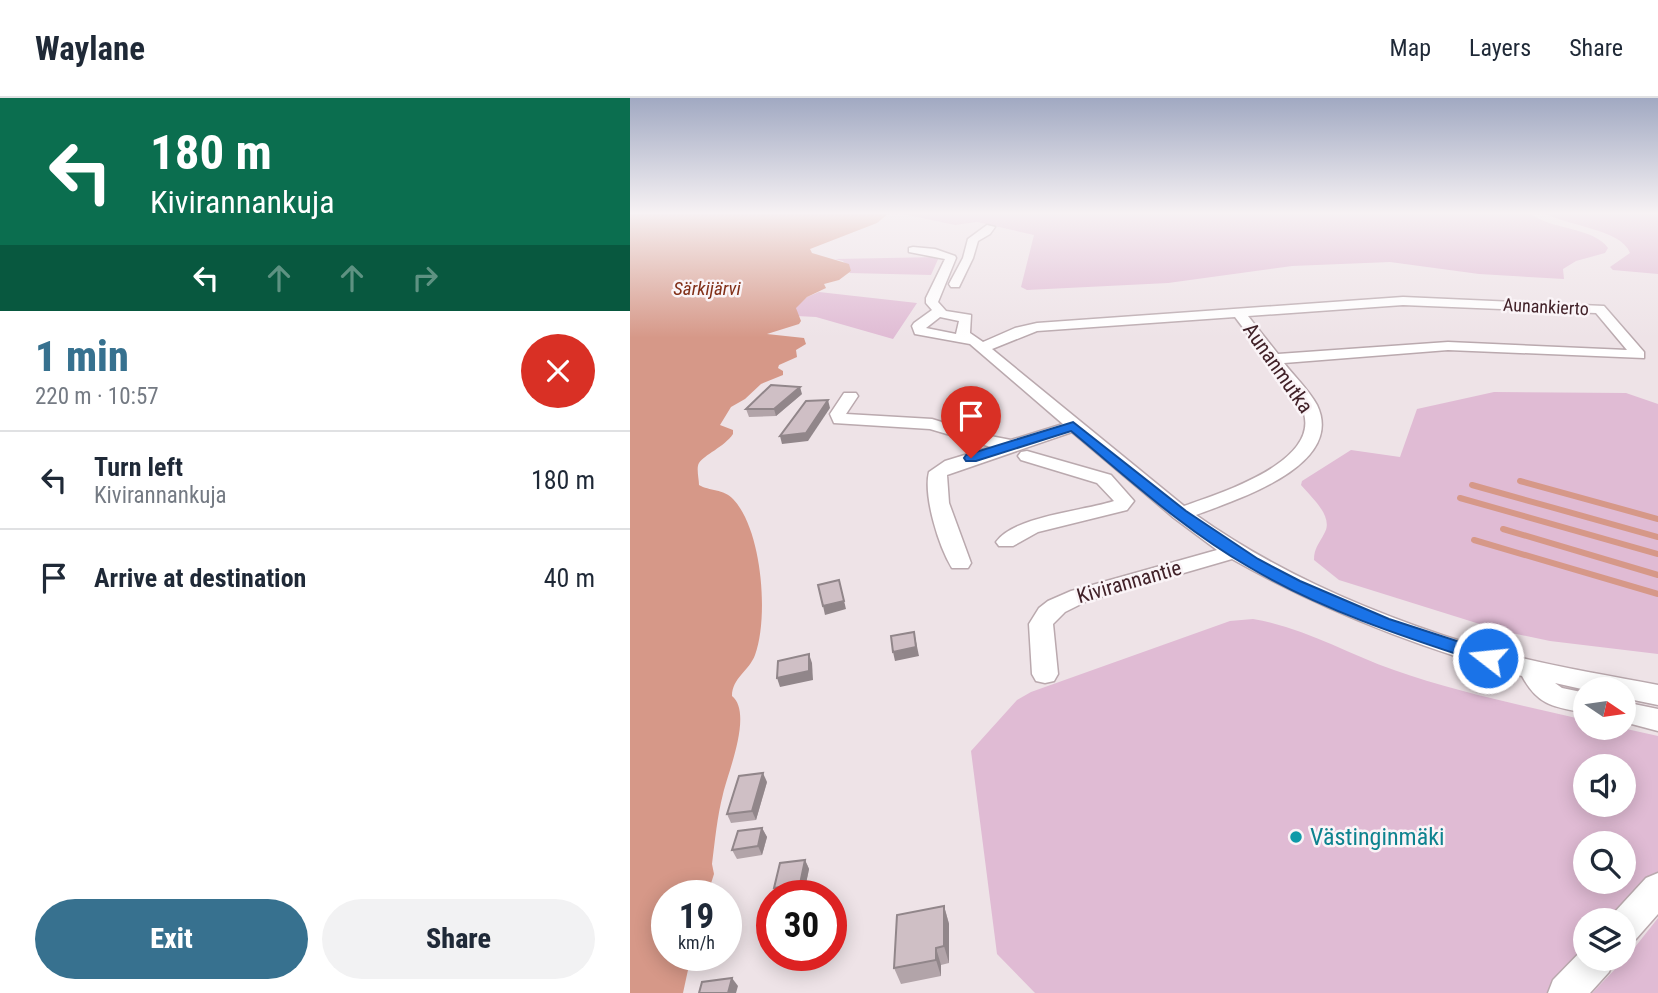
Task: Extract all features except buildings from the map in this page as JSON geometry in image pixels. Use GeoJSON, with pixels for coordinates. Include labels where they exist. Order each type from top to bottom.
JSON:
{"type":"FeatureCollection","features":[{"type":"Feature","properties":{"kind":"street"},"geometry":{"type":"LineString","coordinates":[[938,255],[950,257],[932,301],[940,309],[923,321],[919,326],[920,331],[974,343]]}},
{"type":"Feature","properties":{"kind":"street"},"geometry":{"type":"LineString","coordinates":[[955,284],[969,255]]}},
{"type":"Feature","properties":{"kind":"street"},"geometry":{"type":"LineString","coordinates":[[948,266],[968,258]]}},
{"type":"Feature","properties":{"kind":"street","name":"Aunankierto"},"geometry":{"type":"LineString","coordinates":[[974,343],[1037,327],[1403,301],[1600,309],[1639,355],[1448,346],[1273,359]]}},
{"type":"Feature","properties":{"kind":"street"},"geometry":{"type":"LineString","coordinates":[[937,313],[966,318],[963,332],[974,343],[1181,514],[1234,552],[1294,585],[1383,623],[1466,652],[1531,669],[1658,695]]}},
{"type":"Feature","properties":{"kind":"street","name":"Aunanmutka"},"geometry":{"type":"LineString","coordinates":[[1181,514],[1269,478],[1297,459],[1305,450],[1312,431],[1313,415],[1239,313]]}},
{"type":"Feature","properties":{"kind":"street"},"geometry":{"type":"LineString","coordinates":[[848,398],[838,414],[840,419],[932,424],[1109,482],[1123,498],[1123,504],[1068,521],[1031,528],[1006,542]]}},
{"type":"Feature","properties":{"kind":"street"},"geometry":{"type":"LineString","coordinates":[[960,563],[941,509],[936,475],[946,467],[1019,451],[1073,426]]}},
{"type":"Feature","properties":{"kind":"street"},"geometry":{"type":"LineString","coordinates":[[1086,474],[1080,468],[1084,463],[1113,458]]}},
{"type":"Feature","properties":{"kind":"street","name":"Kivirannantie"},"geometry":{"type":"LineString","coordinates":[[1045,674],[1041,624],[1056,606],[1079,596],[1234,552]]}},
{"type":"Feature","properties":{"kind":"street"},"geometry":{"type":"LineString","coordinates":[[1531,669],[1541,689],[1547,694],[1573,700]]}},
{"type":"Feature","properties":{"kind":"street"},"geometry":{"type":"LineString","coordinates":[[1636,715],[1658,720]]}},
{"type":"Feature","properties":{"kind":"street"},"geometry":{"type":"LineString","coordinates":[[1636,914],[1658,890]]}},
{"type":"Feature","properties":{"kind":"street"},"geometry":{"type":"LineString","coordinates":[[1566,993],[1585,971]]}},
{"type":"Feature","properties":{"kind":"shaded area"},"geometry":{"type":"Polygon","coordinates":[[[1029,255],[1599,255],[1576,261],[1563,269],[1564,279],[1479,274],[1390,262],[1292,266],[1168,283],[1027,290],[1021,287],[1029,255]]]}},
{"type":"Feature","properties":{"kind":"shaded area"},"geometry":{"type":"Polygon","coordinates":[[[1627,255],[1658,255],[1658,274],[1613,270],[1610,267],[1627,255]]]}},
{"type":"Feature","properties":{"kind":"shaded area"},"geometry":{"type":"Polygon","coordinates":[[[939,257],[931,275],[849,273],[851,271],[843,261],[835,259],[939,257]]]}},
{"type":"Feature","properties":{"kind":"shaded area"},"geometry":{"type":"Polygon","coordinates":[[[819,292],[917,303],[893,339],[816,317],[797,316],[796,307],[807,297],[819,292]]]}},
{"type":"Feature","properties":{"kind":"shaded area"},"geometry":{"type":"Polygon","coordinates":[[[1494,392],[1626,393],[1658,404],[1658,654],[1550,641],[1502,631],[1339,580],[1314,560],[1316,549],[1327,528],[1326,521],[1320,508],[1301,485],[1302,481],[1351,450],[1400,457],[1417,409],[1494,392]]]}},
{"type":"Feature","properties":{"kind":"shaded area"},"geometry":{"type":"Polygon","coordinates":[[[1253,619],[1289,628],[1417,678],[1573,717],[1573,740],[1636,740],[1636,731],[1658,736],[1658,882],[1635,908],[1573,908],[1575,971],[1555,993],[1035,993],[997,954],[971,751],[1017,700],[1031,692],[1230,621],[1253,619]]]}},
{"type":"Feature","properties":{"kind":"shaded area"},"geometry":{"type":"Polygon","coordinates":[[[1658,918],[1658,993],[1592,993],[1613,971],[1636,971],[1636,946],[1658,918]]]}},
{"type":"Feature","properties":{"kind":"water","name":"Särkijärvi"},"geometry":{"type":"Polygon","coordinates":[[[630,255],[818,255],[849,264],[851,271],[839,280],[824,284],[826,288],[807,297],[796,308],[801,321],[799,324],[767,334],[804,338],[806,344],[796,350],[797,357],[779,365],[783,375],[761,384],[745,399],[731,407],[720,425],[733,430],[733,434],[698,465],[699,485],[733,499],[751,531],[760,574],[762,619],[755,655],[733,690],[732,696],[738,704],[740,715],[740,729],[719,811],[712,880],[651,880],[651,971],[688,971],[683,993],[630,993],[630,255]]]}},
{"type":"Feature","properties":{"kind":"waterway"},"geometry":{"type":"LineString","coordinates":[[1520,481],[1658,519]]}},
{"type":"Feature","properties":{"kind":"waterway"},"geometry":{"type":"LineString","coordinates":[[1472,485],[1658,537]]}},
{"type":"Feature","properties":{"kind":"waterway"},"geometry":{"type":"LineString","coordinates":[[1460,498],[1658,554]]}},
{"type":"Feature","properties":{"kind":"waterway"},"geometry":{"type":"LineString","coordinates":[[1503,529],[1658,575]]}},
{"type":"Feature","properties":{"kind":"waterway"},"geometry":{"type":"LineString","coordinates":[[1474,540],[1658,594]]}},
{"type":"Feature","properties":{"kind":"place","name":"Västinginmäki"},"geometry":{"type":"Point","coordinates":[1296,837]}},
{"type":"Feature","properties":{"kind":"route"},"geometry":{"type":"LineString","coordinates":[[971,458],[1073,426],[1181,514],[1234,552],[1294,585],[1383,623],[1488,658]]}}]}
